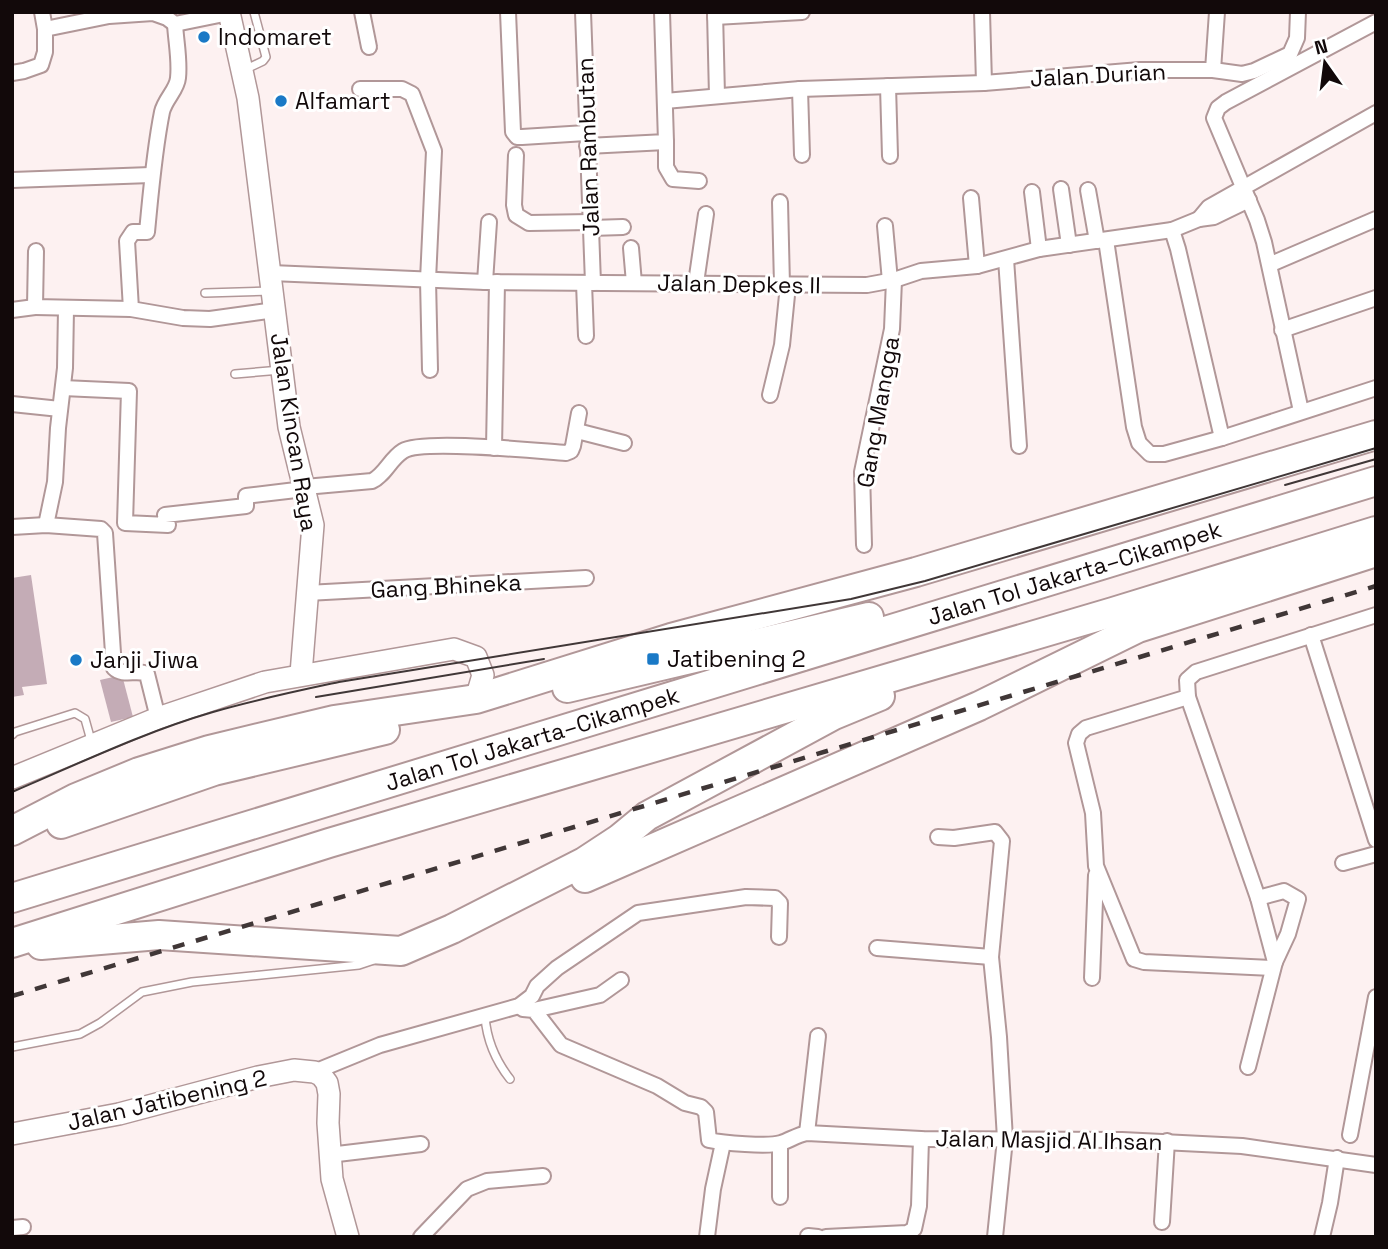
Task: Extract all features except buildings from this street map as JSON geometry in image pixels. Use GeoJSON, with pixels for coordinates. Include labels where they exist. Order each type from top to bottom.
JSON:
{"type":"FeatureCollection","features":[{"type":"Feature","properties":{"kind":"highway"},"geometry":{"type":"LineString","coordinates":[[12,831],[114,782],[209,750],[334,720],[477,699],[671,638],[916,572],[1376,435]]}},
{"type":"Feature","properties":{"kind":"highway"},"geometry":{"type":"LineString","coordinates":[[12,842],[214,771],[361,735],[469,714],[595,681],[937,601],[1155,544],[1367,484]]}},
{"type":"Feature","properties":{"kind":"highway","name":"Jalan Tol Jakarta–Cikampek"},"geometry":{"type":"LineString","coordinates":[[12,898],[1367,484]]}},
{"type":"Feature","properties":{"kind":"highway","name":"Jalan Tol Jakarta–Cikampek"},"geometry":{"type":"LineString","coordinates":[[12,945],[329,842],[1112,612],[1376,531]]}},
{"type":"Feature","properties":{"kind":"highway"},"geometry":{"type":"LineString","coordinates":[[452,929],[532,901],[966,712],[1138,628],[1376,552]]}},
{"type":"Feature","properties":{"kind":"highway"},"geometry":{"type":"LineString","coordinates":[[12,945],[159,935],[401,951],[452,929],[584,863],[647,816],[834,715],[940,671],[1112,612]]}},
{"type":"Feature","properties":{"kind":"main road","name":"Jalan Kincan Raya"},"geometry":{"type":"LineString","coordinates":[[229,13],[250,111],[289,427],[300,488],[313,525],[301,674]]}},
{"type":"Feature","properties":{"kind":"main road"},"geometry":{"type":"LineString","coordinates":[[13,774],[158,718],[265,682],[454,649],[476,657],[483,675],[477,699]]}},
{"type":"Feature","properties":{"kind":"main road","name":"Jalan Jatibening 2"},"geometry":{"type":"LineString","coordinates":[[12,1134],[136,1110],[258,1077],[294,1070],[317,1073]]}},
{"type":"Feature","properties":{"kind":"main road"},"geometry":{"type":"LineString","coordinates":[[317,1073],[327,1083],[332,1180],[348,1237]]}},
{"type":"Feature","properties":{"kind":"street"},"geometry":{"type":"LineString","coordinates":[[12,73],[41,65],[45,52],[42,12]]}},
{"type":"Feature","properties":{"kind":"street"},"geometry":{"type":"LineString","coordinates":[[362,12],[369,47]]}},
{"type":"Feature","properties":{"kind":"street"},"geometry":{"type":"LineString","coordinates":[[508,12],[513,132],[517,137],[666,142]]}},
{"type":"Feature","properties":{"kind":"street","name":"Jalan Rambutan"},"geometry":{"type":"LineString","coordinates":[[583,12],[591,225],[586,336]]}},
{"type":"Feature","properties":{"kind":"street"},"geometry":{"type":"LineString","coordinates":[[662,12],[666,167],[673,179],[699,181]]}},
{"type":"Feature","properties":{"kind":"street"},"geometry":{"type":"LineString","coordinates":[[717,96],[715,14],[802,12]]}},
{"type":"Feature","properties":{"kind":"street"},"geometry":{"type":"LineString","coordinates":[[982,12],[984,83]]}},
{"type":"Feature","properties":{"kind":"street"},"geometry":{"type":"LineString","coordinates":[[1213,69],[1217,12]]}},
{"type":"Feature","properties":{"kind":"street","name":"Jalan Durian"},"geometry":{"type":"LineString","coordinates":[[665,100],[800,89],[984,83],[1076,74],[1213,69],[1242,74],[1290,54],[1297,38],[1298,12]]}},
{"type":"Feature","properties":{"kind":"street"},"geometry":{"type":"LineString","coordinates":[[45,29],[108,16],[153,13],[175,24],[229,13]]}},
{"type":"Feature","properties":{"kind":"street"},"geometry":{"type":"LineString","coordinates":[[1301,411],[1282,330],[1271,264],[1246,194],[1214,118],[1218,108],[1376,22]]}},
{"type":"Feature","properties":{"kind":"street"},"geometry":{"type":"LineString","coordinates":[[131,309],[127,241],[133,232],[147,232],[151,175],[163,108],[167,97],[177,85],[175,24]]}},
{"type":"Feature","properties":{"kind":"street"},"geometry":{"type":"LineString","coordinates":[[888,86],[890,156]]}},
{"type":"Feature","properties":{"kind":"street"},"geometry":{"type":"LineString","coordinates":[[360,89],[402,89],[412,94],[434,155],[428,280],[430,370]]}},
{"type":"Feature","properties":{"kind":"street"},"geometry":{"type":"LineString","coordinates":[[800,89],[802,155]]}},
{"type":"Feature","properties":{"kind":"street","name":"Jalan Depkes II"},"geometry":{"type":"LineString","coordinates":[[12,310],[35,307],[131,309],[183,318],[210,319],[273,291],[428,280],[867,285],[892,281],[921,271],[977,266],[1039,249],[1172,230],[1199,219],[1209,207],[1246,194],[1376,113]]}},
{"type":"Feature","properties":{"kind":"street"},"geometry":{"type":"LineString","coordinates":[[516,155],[516,215],[530,223],[623,227]]}},
{"type":"Feature","properties":{"kind":"street"},"geometry":{"type":"LineString","coordinates":[[12,180],[151,175]]}},
{"type":"Feature","properties":{"kind":"street"},"geometry":{"type":"LineString","coordinates":[[1061,189],[1069,245]]}},
{"type":"Feature","properties":{"kind":"street"},"geometry":{"type":"LineString","coordinates":[[1088,190],[1102,241],[1134,427],[1139,443],[1150,454],[1164,454],[1222,438],[1376,388]]}},
{"type":"Feature","properties":{"kind":"street"},"geometry":{"type":"LineString","coordinates":[[1032,192],[1039,249]]}},
{"type":"Feature","properties":{"kind":"street"},"geometry":{"type":"LineString","coordinates":[[971,198],[977,266]]}},
{"type":"Feature","properties":{"kind":"street"},"geometry":{"type":"LineString","coordinates":[[770,396],[782,345],[785,285],[780,202]]}},
{"type":"Feature","properties":{"kind":"street"},"geometry":{"type":"LineString","coordinates":[[696,283],[706,214]]}},
{"type":"Feature","properties":{"kind":"street"},"geometry":{"type":"LineString","coordinates":[[1271,264],[1376,219]]}},
{"type":"Feature","properties":{"kind":"street"},"geometry":{"type":"LineString","coordinates":[[489,222],[494,448]]}},
{"type":"Feature","properties":{"kind":"street","name":"Gang Mangga"},"geometry":{"type":"LineString","coordinates":[[864,545],[862,472],[892,329],[892,281],[885,226]]}},
{"type":"Feature","properties":{"kind":"street"},"geometry":{"type":"LineString","coordinates":[[1172,230],[1222,438]]}},
{"type":"Feature","properties":{"kind":"street"},"geometry":{"type":"LineString","coordinates":[[631,248],[634,282]]}},
{"type":"Feature","properties":{"kind":"street"},"geometry":{"type":"LineString","coordinates":[[35,307],[36,251]]}},
{"type":"Feature","properties":{"kind":"street"},"geometry":{"type":"LineString","coordinates":[[1006,259],[1019,446]]}},
{"type":"Feature","properties":{"kind":"street"},"geometry":{"type":"LineString","coordinates":[[1282,330],[1376,299]]}},
{"type":"Feature","properties":{"kind":"street"},"geometry":{"type":"LineString","coordinates":[[46,525],[55,482],[66,309]]}},
{"type":"Feature","properties":{"kind":"street"},"geometry":{"type":"LineString","coordinates":[[63,388],[129,391],[125,523],[168,525],[165,515],[246,506],[246,496],[372,481],[380,477],[403,450],[426,445],[566,453],[571,451],[579,413]]}},
{"type":"Feature","properties":{"kind":"street"},"geometry":{"type":"LineString","coordinates":[[12,404],[60,409]]}},
{"type":"Feature","properties":{"kind":"street"},"geometry":{"type":"LineString","coordinates":[[577,431],[624,443]]}},
{"type":"Feature","properties":{"kind":"street"},"geometry":{"type":"LineString","coordinates":[[12,527],[46,525],[101,529],[105,533],[114,668],[123,673],[147,674],[158,718]]}},
{"type":"Feature","properties":{"kind":"street","name":"Gang Bhineka"},"geometry":{"type":"LineString","coordinates":[[307,593],[586,578]]}},
{"type":"Feature","properties":{"kind":"street"},"geometry":{"type":"LineString","coordinates":[[1274,965],[1258,898],[1188,697],[1187,680],[1196,672],[1376,615]]}},
{"type":"Feature","properties":{"kind":"street"},"geometry":{"type":"LineString","coordinates":[[1311,635],[1376,840]]}},
{"type":"Feature","properties":{"kind":"street"},"geometry":{"type":"LineString","coordinates":[[1092,978],[1096,866],[1094,813],[1077,752],[1079,734],[1086,728],[1188,697]]}},
{"type":"Feature","properties":{"kind":"street"},"geometry":{"type":"LineString","coordinates":[[938,837],[954,838],[995,832],[1002,841],[991,957],[1005,1139],[995,1237]]}},
{"type":"Feature","properties":{"kind":"street"},"geometry":{"type":"LineString","coordinates":[[1343,863],[1376,854]]}},
{"type":"Feature","properties":{"kind":"street"},"geometry":{"type":"LineString","coordinates":[[1096,866],[1134,959],[1144,962],[1274,965]]}},
{"type":"Feature","properties":{"kind":"street"},"geometry":{"type":"LineString","coordinates":[[1248,1067],[1274,965],[1288,934],[1298,899],[1284,891],[1258,898]]}},
{"type":"Feature","properties":{"kind":"street"},"geometry":{"type":"LineString","coordinates":[[527,1008],[537,986],[557,968],[638,913],[746,897],[775,898],[780,904],[779,937]]}},
{"type":"Feature","properties":{"kind":"street"},"geometry":{"type":"LineString","coordinates":[[877,948],[991,957]]}},
{"type":"Feature","properties":{"kind":"street"},"geometry":{"type":"LineString","coordinates":[[317,1073],[380,1045],[485,1017],[600,995],[621,980]]}},
{"type":"Feature","properties":{"kind":"street"},"geometry":{"type":"LineString","coordinates":[[1350,1135],[1376,997]]}},
{"type":"Feature","properties":{"kind":"street"},"geometry":{"type":"LineString","coordinates":[[527,1008],[561,1045],[657,1086],[706,1112],[709,1140],[723,1143],[713,1189],[707,1237]]}},
{"type":"Feature","properties":{"kind":"street"},"geometry":{"type":"LineString","coordinates":[[807,1133],[818,1036]]}},
{"type":"Feature","properties":{"kind":"street","name":"Jalan Masjid Al Ihsan"},"geometry":{"type":"LineString","coordinates":[[723,1143],[780,1144],[792,1136],[807,1133],[921,1139],[1167,1141],[1242,1146],[1376,1165]]}},
{"type":"Feature","properties":{"kind":"street"},"geometry":{"type":"LineString","coordinates":[[826,1237],[907,1233],[914,1229],[919,1206],[921,1139]]}},
{"type":"Feature","properties":{"kind":"street"},"geometry":{"type":"LineString","coordinates":[[1162,1222],[1167,1141]]}},
{"type":"Feature","properties":{"kind":"street"},"geometry":{"type":"LineString","coordinates":[[330,1155],[421,1144]]}},
{"type":"Feature","properties":{"kind":"street"},"geometry":{"type":"LineString","coordinates":[[780,1144],[780,1197]]}},
{"type":"Feature","properties":{"kind":"street"},"geometry":{"type":"LineString","coordinates":[[1322,1237],[1337,1158]]}},
{"type":"Feature","properties":{"kind":"street"},"geometry":{"type":"LineString","coordinates":[[421,1237],[467,1189],[487,1181],[543,1175]]}},
{"type":"Feature","properties":{"kind":"street"},"geometry":{"type":"LineString","coordinates":[[808,1236],[818,1237]]}},
{"type":"Feature","properties":{"kind":"lane"},"geometry":{"type":"LineString","coordinates":[[242,71],[266,57],[254,12]]}},
{"type":"Feature","properties":{"kind":"lane"},"geometry":{"type":"LineString","coordinates":[[205,293],[273,291]]}},
{"type":"Feature","properties":{"kind":"lane"},"geometry":{"type":"LineString","coordinates":[[235,374],[282,370]]}},
{"type":"Feature","properties":{"kind":"lane"},"geometry":{"type":"LineString","coordinates":[[12,735],[75,713],[85,719],[92,744]]}},
{"type":"Feature","properties":{"kind":"lane"},"geometry":{"type":"LineString","coordinates":[[12,1047],[80,1034],[100,1023],[142,992],[192,982],[359,965],[401,951]]}},
{"type":"Feature","properties":{"kind":"lane"},"geometry":{"type":"LineString","coordinates":[[485,1017],[492,1049],[510,1079]]}},
{"type":"Feature","properties":{"kind":"tram line"},"geometry":{"type":"LineString","coordinates":[[12,792],[162,729],[244,704],[339,682],[851,599],[925,581],[1376,448]]}},
{"type":"Feature","properties":{"kind":"tram line"},"geometry":{"type":"LineString","coordinates":[[1285,485],[1376,459]]}},
{"type":"Feature","properties":{"kind":"tram line"},"geometry":{"type":"LineString","coordinates":[[316,697],[544,659]]}},
{"type":"Feature","properties":{"kind":"railway"},"geometry":{"type":"LineString","coordinates":[[12,996],[1376,586]]}},
{"type":"Feature","properties":{"kind":"place","name":"Indomaret"},"geometry":{"type":"Point","coordinates":[204,37]}},
{"type":"Feature","properties":{"kind":"place","name":"Alfamart"},"geometry":{"type":"Point","coordinates":[281,101]}},
{"type":"Feature","properties":{"kind":"place","name":"Jatibening 2"},"geometry":{"type":"Point","coordinates":[653,659]}},
{"type":"Feature","properties":{"kind":"place","name":"Janji Jiwa"},"geometry":{"type":"Point","coordinates":[76,660]}}]}
